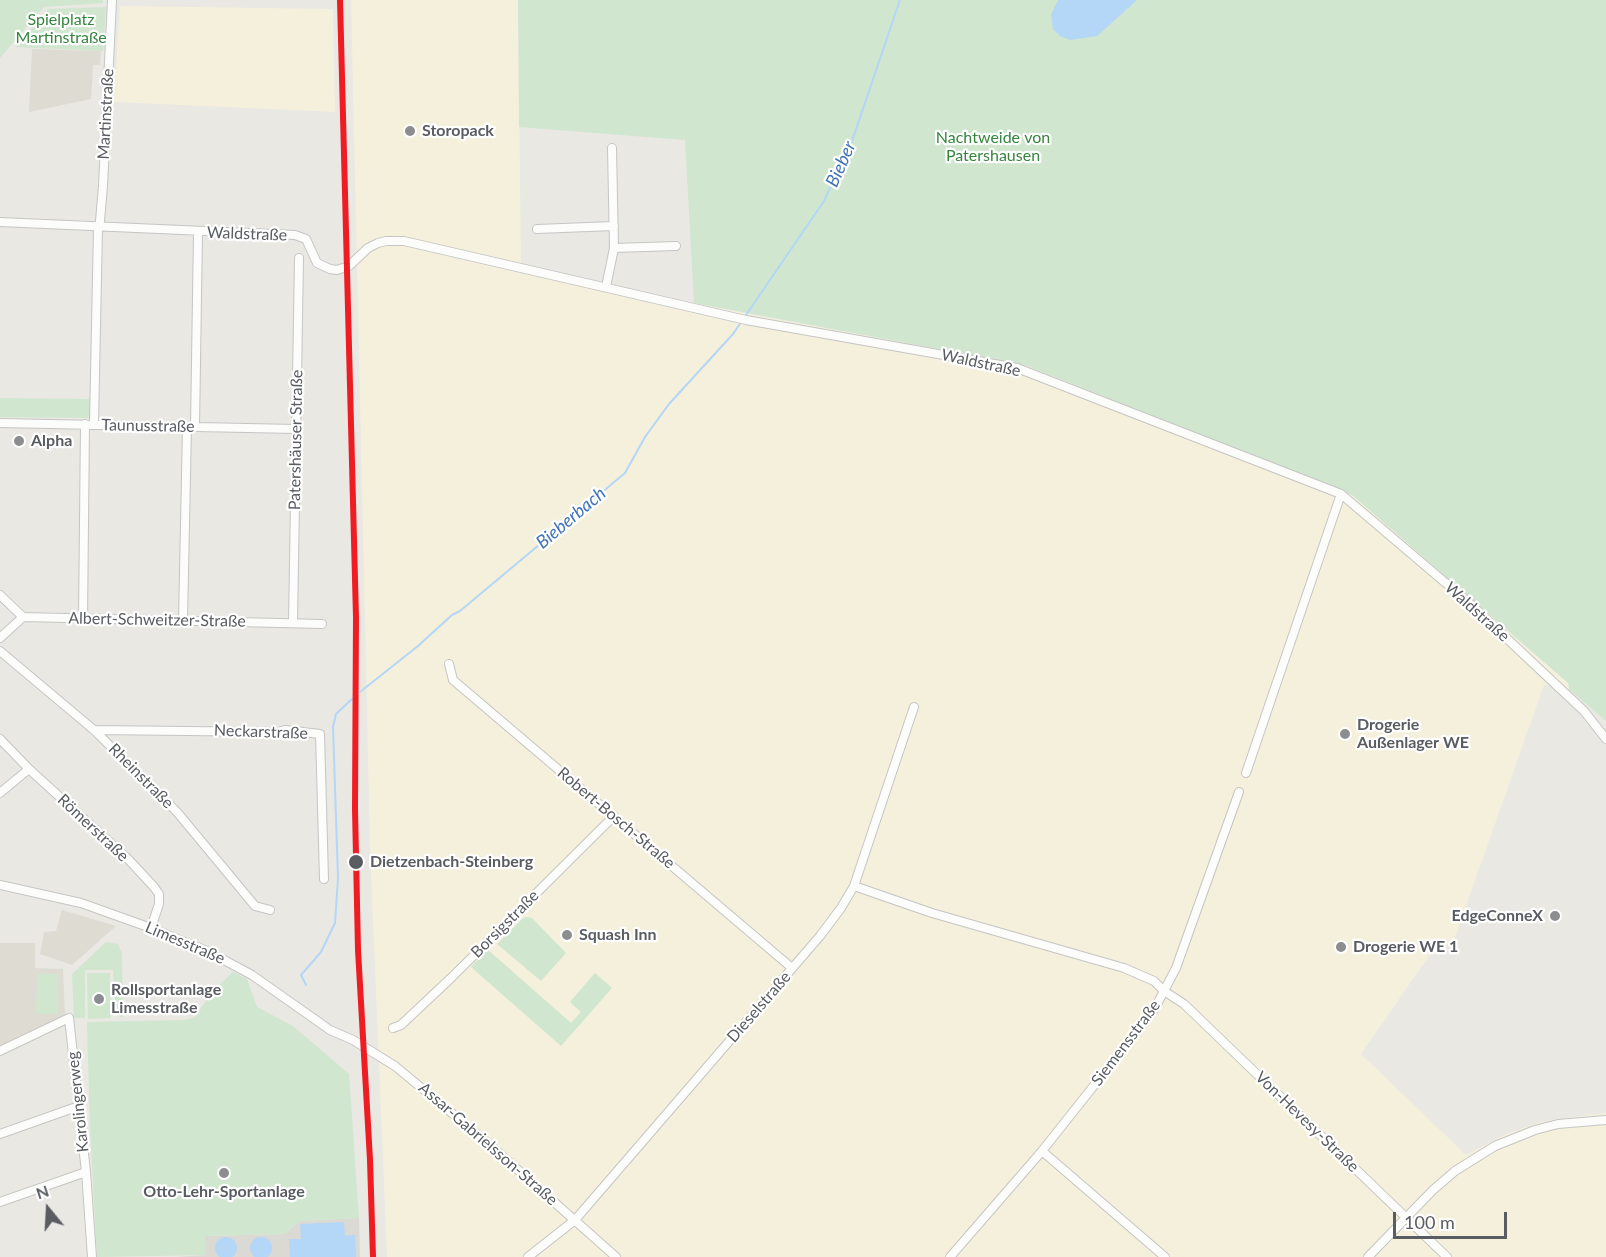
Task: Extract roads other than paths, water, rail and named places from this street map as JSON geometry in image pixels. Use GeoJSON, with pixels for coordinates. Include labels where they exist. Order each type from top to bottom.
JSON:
{"type":"FeatureCollection","features":[{"type":"Feature","properties":{"kind":"street","name":"Martinstraße"},"geometry":{"type":"LineString","coordinates":[[83,619],[98,228],[103,186],[112,0]]}},
{"type":"Feature","properties":{"kind":"street"},"geometry":{"type":"LineString","coordinates":[[606,287],[614,248],[612,148]]}},
{"type":"Feature","properties":{"kind":"street","name":"Waldstraße"},"geometry":{"type":"LineString","coordinates":[[0,222],[302,237],[306,239],[317,263],[330,269],[344,269],[368,248],[378,243],[404,241],[742,319],[1017,368],[1341,494],[1468,602],[1584,711],[1606,739]]}},
{"type":"Feature","properties":{"kind":"street"},"geometry":{"type":"LineString","coordinates":[[537,229],[614,226]]}},
{"type":"Feature","properties":{"kind":"street"},"geometry":{"type":"LineString","coordinates":[[183,621],[198,232]]}},
{"type":"Feature","properties":{"kind":"street"},"geometry":{"type":"LineString","coordinates":[[614,248],[676,246]]}},
{"type":"Feature","properties":{"kind":"street","name":"Patershäuser Straße"},"geometry":{"type":"LineString","coordinates":[[293,623],[299,258]]}},
{"type":"Feature","properties":{"kind":"street","name":"Taunusstraße"},"geometry":{"type":"LineString","coordinates":[[0,423],[296,429]]}},
{"type":"Feature","properties":{"kind":"street"},"geometry":{"type":"LineString","coordinates":[[1246,773],[1341,494]]}},
{"type":"Feature","properties":{"kind":"street"},"geometry":{"type":"LineString","coordinates":[[0,595],[23,617],[0,638]]}},
{"type":"Feature","properties":{"kind":"street","name":"Albert-Schweitzer-Straße"},"geometry":{"type":"LineString","coordinates":[[23,617],[322,624]]}},
{"type":"Feature","properties":{"kind":"street","name":"Rheinstraße"},"geometry":{"type":"LineString","coordinates":[[0,651],[94,730],[177,812],[255,906],[270,910]]}},
{"type":"Feature","properties":{"kind":"street","name":"Robert-Bosch-Straße"},"geometry":{"type":"LineString","coordinates":[[448,664],[453,680],[792,968]]}},
{"type":"Feature","properties":{"kind":"street","name":"Dieselstraße"},"geometry":{"type":"LineString","coordinates":[[528,1257],[575,1220],[820,936],[854,886],[914,707]]}},
{"type":"Feature","properties":{"kind":"street","name":"Neckarstraße"},"geometry":{"type":"LineString","coordinates":[[94,730],[278,732],[285,730],[320,734],[324,879]]}},
{"type":"Feature","properties":{"kind":"street","name":"Römerstraße"},"geometry":{"type":"LineString","coordinates":[[0,739],[29,769],[129,860],[154,887],[159,898],[151,928]]}},
{"type":"Feature","properties":{"kind":"street"},"geometry":{"type":"LineString","coordinates":[[0,793],[29,769]]}},
{"type":"Feature","properties":{"kind":"street","name":"Siemensstraße"},"geometry":{"type":"LineString","coordinates":[[950,1257],[1042,1151],[1154,1010],[1176,968],[1239,792]]}},
{"type":"Feature","properties":{"kind":"street","name":"Borsigstraße"},"geometry":{"type":"LineString","coordinates":[[393,1028],[401,1025],[452,977],[614,816]]}},
{"type":"Feature","properties":{"kind":"street","name":"Limesstraße"},"geometry":{"type":"LineString","coordinates":[[0,885],[81,903],[151,928],[234,964],[330,1030],[353,1040]]}},
{"type":"Feature","properties":{"kind":"street"},"geometry":{"type":"LineString","coordinates":[[854,886],[932,913],[1124,968],[1154,981],[1164,991]]}},
{"type":"Feature","properties":{"kind":"street","name":"Von-Hevesy-Straße"},"geometry":{"type":"LineString","coordinates":[[1164,991],[1184,1004],[1447,1257]]}},
{"type":"Feature","properties":{"kind":"street","name":"Karolingerweg"},"geometry":{"type":"LineString","coordinates":[[0,1052],[69,1018],[86,1172],[92,1257]]}},
{"type":"Feature","properties":{"kind":"street","name":"Assar-Gabrielsson-Straße"},"geometry":{"type":"LineString","coordinates":[[353,1040],[395,1066],[429,1094],[616,1257]]}},
{"type":"Feature","properties":{"kind":"street"},"geometry":{"type":"LineString","coordinates":[[0,1134],[79,1106]]}},
{"type":"Feature","properties":{"kind":"street"},"geometry":{"type":"LineString","coordinates":[[1368,1257],[1455,1171],[1495,1146],[1557,1124],[1606,1120]]}},
{"type":"Feature","properties":{"kind":"street"},"geometry":{"type":"LineString","coordinates":[[1042,1151],[1165,1257]]}},
{"type":"Feature","properties":{"kind":"street"},"geometry":{"type":"LineString","coordinates":[[0,1202],[86,1172]]}},
{"type":"Feature","properties":{"kind":"water"},"geometry":{"type":"Polygon","coordinates":[[[1058,0],[1137,0],[1097,36],[1070,40],[1060,36],[1053,29],[1051,15],[1058,0]]]}},
{"type":"Feature","properties":{"kind":"water"},"geometry":{"type":"Polygon","coordinates":[[[344,1222],[345,1236],[355,1235],[356,1257],[290,1257],[289,1239],[301,1239],[300,1224],[344,1222]]]}},
{"type":"Feature","properties":{"kind":"water"},"geometry":{"type":"Polygon","coordinates":[[[226,1237],[234,1240],[237,1248],[234,1256],[226,1259],[218,1256],[215,1248],[218,1240],[226,1237]]]}},
{"type":"Feature","properties":{"kind":"water"},"geometry":{"type":"Polygon","coordinates":[[[261,1237],[269,1240],[272,1248],[269,1256],[261,1259],[253,1256],[250,1248],[253,1240],[261,1237]]]}},
{"type":"Feature","properties":{"kind":"waterway","name":"Bieberbach"},"geometry":{"type":"LineString","coordinates":[[360,692],[625,473],[645,437],[669,404],[733,334],[824,201],[852,141],[900,0]]}},
{"type":"Feature","properties":{"kind":"waterway","name":"Bieberbach"},"geometry":{"type":"LineString","coordinates":[[301,975],[321,952],[335,923],[338,878],[333,727],[336,714],[352,699]]}},
{"type":"Feature","properties":{"kind":"waterway"},"geometry":{"type":"LineString","coordinates":[[301,975],[306,985]]}},
{"type":"Feature","properties":{"kind":"place","name":"Storopack"},"geometry":{"type":"Point","coordinates":[410,131]}},
{"type":"Feature","properties":{"kind":"place","name":"Alpha"},"geometry":{"type":"Point","coordinates":[19,441]}},
{"type":"Feature","properties":{"kind":"place","name":"Drogerie Außenlager WE"},"geometry":{"type":"Point","coordinates":[1345,734]}},
{"type":"Feature","properties":{"kind":"place","name":"Dietzenbach-Steinberg"},"geometry":{"type":"Point","coordinates":[356,862]}},
{"type":"Feature","properties":{"kind":"place","name":"EdgeConneX"},"geometry":{"type":"Point","coordinates":[1555,916]}},
{"type":"Feature","properties":{"kind":"place","name":"Squash Inn"},"geometry":{"type":"Point","coordinates":[567,935]}},
{"type":"Feature","properties":{"kind":"place","name":"Drogerie WE 1"},"geometry":{"type":"Point","coordinates":[1341,947]}},
{"type":"Feature","properties":{"kind":"place","name":"Rollsportanlage Limesstraße"},"geometry":{"type":"Point","coordinates":[99,999]}},
{"type":"Feature","properties":{"kind":"place","name":"Otto-Lehr-Sportanlage"},"geometry":{"type":"Point","coordinates":[224,1173]}},
{"type":"Feature","properties":{"kind":"park label","name":"Spielplatz Martinstraße"},"geometry":{"type":"Point","coordinates":[61,29]}},
{"type":"Feature","properties":{"kind":"park label","name":"Nachtweide von Patershausen"},"geometry":{"type":"Point","coordinates":[993,147]}},
{"type":"Feature","properties":{"kind":"water label","name":"Bieber"},"geometry":{"type":"Point","coordinates":[841,164]}}]}
